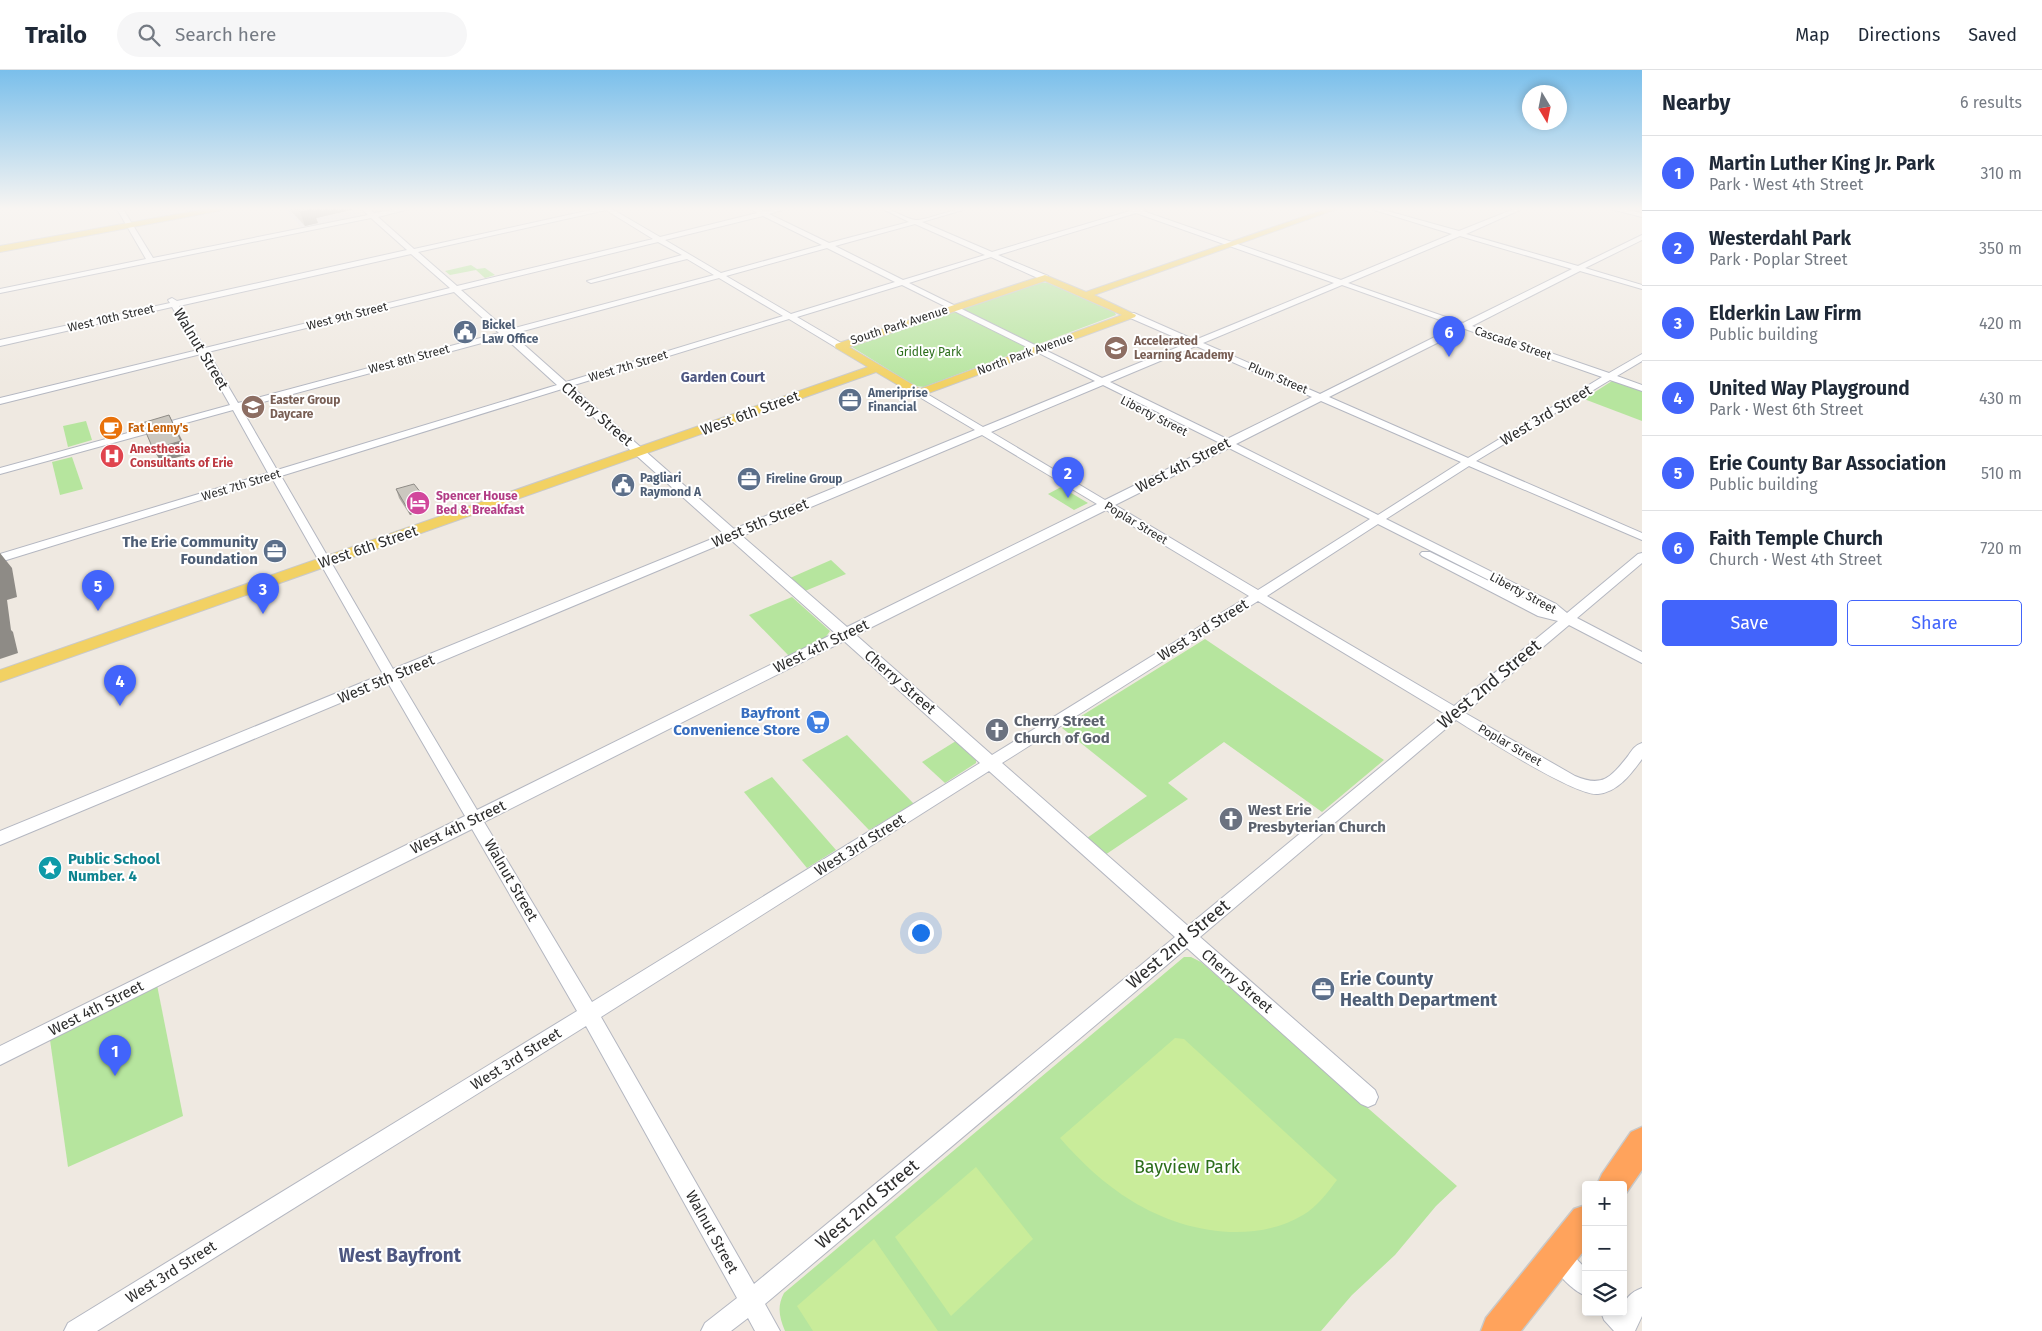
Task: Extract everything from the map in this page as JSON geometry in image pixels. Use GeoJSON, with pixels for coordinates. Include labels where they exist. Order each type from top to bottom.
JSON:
{"type":"FeatureCollection","features":[{"type":"Feature","properties":{"kind":"highway"},"geometry":{"type":"LineString","coordinates":[[1616,1181],[1642,1143]]}},
{"type":"Feature","properties":{"kind":"highway"},"geometry":{"type":"LineString","coordinates":[[1498,1331],[1582,1226]]}},
{"type":"Feature","properties":{"kind":"main road"},"geometry":{"type":"LineString","coordinates":[[1086,295],[1164,268]]}},
{"type":"Feature","properties":{"kind":"main road","name":"Plum Street"},"geometry":{"type":"LineString","coordinates":[[1045,278],[1131,315]]}},
{"type":"Feature","properties":{"kind":"main road","name":"South Park Avenue"},"geometry":{"type":"LineString","coordinates":[[840,346],[1045,278]]}},
{"type":"Feature","properties":{"kind":"main road","name":"North Park Avenue"},"geometry":{"type":"LineString","coordinates":[[919,393],[1131,315]]}},
{"type":"Feature","properties":{"kind":"main road","name":"Poplar Street"},"geometry":{"type":"LineString","coordinates":[[840,346],[919,393]]}},
{"type":"Feature","properties":{"kind":"main road","name":"West 6th Street"},"geometry":{"type":"LineString","coordinates":[[0,676],[877,368]]}},
{"type":"Feature","properties":{"kind":"street"},"geometry":{"type":"LineString","coordinates":[[0,291],[113,268]]}},
{"type":"Feature","properties":{"kind":"street","name":"West 10th Street"},"geometry":{"type":"LineString","coordinates":[[0,338],[328,268]]}},
{"type":"Feature","properties":{"kind":"street","name":"Cherry Street"},"geometry":{"type":"LineString","coordinates":[[432,268],[1368,1097]]}},
{"type":"Feature","properties":{"kind":"street","name":"West 9th Street"},"geometry":{"type":"LineString","coordinates":[[0,401],[542,268]]}},
{"type":"Feature","properties":{"kind":"street"},"geometry":{"type":"LineString","coordinates":[[591,281],[642,268]]}},
{"type":"Feature","properties":{"kind":"street","name":"Poplar Street"},"geometry":{"type":"LineString","coordinates":[[707,268],[840,346]]}},
{"type":"Feature","properties":{"kind":"street","name":"West 8th Street"},"geometry":{"type":"LineString","coordinates":[[0,471],[745,268]]}},
{"type":"Feature","properties":{"kind":"street","name":"Liberty Street"},"geometry":{"type":"LineString","coordinates":[[864,268],[1222,445],[1372,522],[1552,606],[1566,618],[1642,658]]}},
{"type":"Feature","properties":{"kind":"street","name":"West 7th Street"},"geometry":{"type":"LineString","coordinates":[[0,558],[950,268]]}},
{"type":"Feature","properties":{"kind":"street","name":"Plum Street"},"geometry":{"type":"LineString","coordinates":[[1022,268],[1045,278]]}},
{"type":"Feature","properties":{"kind":"street","name":"Cascade Street"},"geometry":{"type":"LineString","coordinates":[[1299,268],[1642,388]]}},
{"type":"Feature","properties":{"kind":"street","name":"West 5th Street"},"geometry":{"type":"LineString","coordinates":[[0,838],[1377,268]]}},
{"type":"Feature","properties":{"kind":"street"},"geometry":{"type":"LineString","coordinates":[[1575,268],[1642,287]]}},
{"type":"Feature","properties":{"kind":"street","name":"West 4th Street"},"geometry":{"type":"LineString","coordinates":[[0,1056],[1222,445],[1322,398],[1579,269]]}},
{"type":"Feature","properties":{"kind":"street","name":"Walnut Street"},"geometry":{"type":"LineString","coordinates":[[173,302],[589,1014],[768,1331]]}},
{"type":"Feature","properties":{"kind":"street","name":"Plum Street"},"geometry":{"type":"LineString","coordinates":[[1131,315],[1642,537]]}},
{"type":"Feature","properties":{"kind":"street","name":"West 10th Street"},"geometry":{"type":"LineString","coordinates":[[0,342],[35,332]]}},
{"type":"Feature","properties":{"kind":"street","name":"West 3rd Street"},"geometry":{"type":"LineString","coordinates":[[76,1331],[589,1014],[1258,596],[1469,461],[1642,357]]}},
{"type":"Feature","properties":{"kind":"street","name":"Poplar Street"},"geometry":{"type":"LineString","coordinates":[[919,393],[1454,713],[1570,780],[1599,789],[1607,786],[1621,774],[1642,748]]}},
{"type":"Feature","properties":{"kind":"street","name":"West 2nd Street"},"geometry":{"type":"LineString","coordinates":[[713,1331],[1642,556]]}},
{"type":"Feature","properties":{"kind":"street"},"geometry":{"type":"LineString","coordinates":[[1559,1257],[1582,1281]]}},
{"type":"Feature","properties":{"kind":"street"},"geometry":{"type":"LineString","coordinates":[[1616,1316],[1625,1326],[1635,1306],[1642,1299]]}},
{"type":"Feature","properties":{"kind":"green space"},"geometry":{"type":"Polygon","coordinates":[[[459,268],[485,268],[495,275],[485,278],[476,270],[450,275],[445,271],[459,268]]]}},
{"type":"Feature","properties":{"kind":"green space","name":"Gridley Park"},"geometry":{"type":"Polygon","coordinates":[[[1039,282],[1049,283],[1114,311],[1116,315],[924,387],[915,386],[852,347],[1039,282]]]}},
{"type":"Feature","properties":{"kind":"green space"},"geometry":{"type":"Polygon","coordinates":[[[1612,381],[1642,391],[1642,421],[1584,399],[1612,381]]]}},
{"type":"Feature","properties":{"kind":"green space"},"geometry":{"type":"Polygon","coordinates":[[[86,421],[92,440],[68,447],[63,426],[86,421]]]}},
{"type":"Feature","properties":{"kind":"green space"},"geometry":{"type":"Polygon","coordinates":[[[72,457],[83,489],[60,495],[52,462],[72,457]]]}},
{"type":"Feature","properties":{"kind":"green space"},"geometry":{"type":"Polygon","coordinates":[[[1061,487],[1088,503],[1074,510],[1048,494],[1061,487]]]}},
{"type":"Feature","properties":{"kind":"green space"},"geometry":{"type":"Polygon","coordinates":[[[831,560],[846,574],[805,591],[790,578],[831,560]]]}},
{"type":"Feature","properties":{"kind":"green space"},"geometry":{"type":"Polygon","coordinates":[[[792,597],[830,631],[825,638],[789,656],[749,615],[792,597]]]}},
{"type":"Feature","properties":{"kind":"green space"},"geometry":{"type":"Polygon","coordinates":[[[1205,639],[1384,760],[1322,812],[1224,742],[1168,783],[1188,799],[1105,855],[1087,838],[1147,796],[1062,728],[1205,639]]]}},
{"type":"Feature","properties":{"kind":"green space"},"geometry":{"type":"Polygon","coordinates":[[[847,735],[914,804],[869,830],[802,760],[847,735]]]}},
{"type":"Feature","properties":{"kind":"green space"},"geometry":{"type":"Polygon","coordinates":[[[956,741],[976,760],[976,763],[945,783],[922,762],[956,741]]]}},
{"type":"Feature","properties":{"kind":"green space"},"geometry":{"type":"Polygon","coordinates":[[[772,777],[836,850],[807,868],[744,792],[772,777]]]}},
{"type":"Feature","properties":{"kind":"green space","name":"Bayview Park"},"geometry":{"type":"Polygon","coordinates":[[[1184,957],[1191,957],[1201,962],[1457,1186],[1436,1206],[1395,1255],[1352,1295],[1321,1331],[785,1331],[780,1312],[780,1302],[784,1293],[1184,957]]]}},
{"type":"Feature","properties":{"kind":"green space"},"geometry":{"type":"Polygon","coordinates":[[[157,985],[183,1116],[68,1167],[50,1040],[157,985]]]}},
{"type":"Feature","properties":{"kind":"green space"},"geometry":{"type":"Polygon","coordinates":[[[1175,1038],[1184,1039],[1337,1180],[1322,1199],[1308,1212],[1283,1225],[1261,1230],[1239,1232],[1216,1231],[1193,1227],[1172,1220],[1132,1201],[1093,1172],[1060,1138],[1175,1038]]]}},
{"type":"Feature","properties":{"kind":"green space"},"geometry":{"type":"Polygon","coordinates":[[[976,1167],[1033,1239],[951,1316],[895,1237],[976,1167]]]}},
{"type":"Feature","properties":{"kind":"green space"},"geometry":{"type":"Polygon","coordinates":[[[874,1239],[938,1331],[813,1331],[797,1306],[874,1239]]]}},
{"type":"Feature","properties":{"kind":"building"},"geometry":{"type":"Polygon","coordinates":[[[169,415],[181,441],[153,449],[142,423],[169,415]]]}},
{"type":"Feature","properties":{"kind":"building"},"geometry":{"type":"Polygon","coordinates":[[[414,484],[425,498],[406,506],[396,489],[414,484]]]}},
{"type":"Feature","properties":{"kind":"place","name":"Bickel Law Office"},"geometry":{"type":"Point","coordinates":[465,332]}},
{"type":"Feature","properties":{"kind":"place","name":"Accelerated Learning Academy"},"geometry":{"type":"Point","coordinates":[1116,348]}},
{"type":"Feature","properties":{"kind":"place","name":"Faith Temple Church"},"geometry":{"type":"Point","coordinates":[1449,357]}},
{"type":"Feature","properties":{"kind":"place","name":"Ameriprise Financial"},"geometry":{"type":"Point","coordinates":[850,400]}},
{"type":"Feature","properties":{"kind":"place","name":"Easter Group Daycare"},"geometry":{"type":"Point","coordinates":[253,407]}},
{"type":"Feature","properties":{"kind":"place","name":"Fat Lenny's"},"geometry":{"type":"Point","coordinates":[111,428]}},
{"type":"Feature","properties":{"kind":"place","name":"Anesthesia Consultants of Erie"},"geometry":{"type":"Point","coordinates":[112,456]}},
{"type":"Feature","properties":{"kind":"place","name":"Fireline Group"},"geometry":{"type":"Point","coordinates":[749,479]}},
{"type":"Feature","properties":{"kind":"place","name":"Pagliari Raymond A"},"geometry":{"type":"Point","coordinates":[623,485]}},
{"type":"Feature","properties":{"kind":"place","name":"Westerdahl Park"},"geometry":{"type":"Point","coordinates":[1068,498]}},
{"type":"Feature","properties":{"kind":"place","name":"Spencer House Bed & Breakfast"},"geometry":{"type":"Point","coordinates":[418,503]}},
{"type":"Feature","properties":{"kind":"place","name":"The Erie Community Foundation"},"geometry":{"type":"Point","coordinates":[275,551]}},
{"type":"Feature","properties":{"kind":"place","name":"Erie County Bar Association"},"geometry":{"type":"Point","coordinates":[98,611]}},
{"type":"Feature","properties":{"kind":"place","name":"Elderkin Law Firm"},"geometry":{"type":"Point","coordinates":[263,614]}},
{"type":"Feature","properties":{"kind":"place","name":"United Way Playground"},"geometry":{"type":"Point","coordinates":[120,706]}},
{"type":"Feature","properties":{"kind":"place","name":"Bayfront Convenience Store"},"geometry":{"type":"Point","coordinates":[818,722]}},
{"type":"Feature","properties":{"kind":"place","name":"Cherry Street Church of God"},"geometry":{"type":"Point","coordinates":[997,730]}},
{"type":"Feature","properties":{"kind":"place","name":"West Erie Presbyterian Church"},"geometry":{"type":"Point","coordinates":[1231,819]}},
{"type":"Feature","properties":{"kind":"place","name":"Public School Number. 4"},"geometry":{"type":"Point","coordinates":[50,868]}},
{"type":"Feature","properties":{"kind":"place","name":"Erie County Health Department"},"geometry":{"type":"Point","coordinates":[1323,989]}},
{"type":"Feature","properties":{"kind":"place","name":"Martin Luther King Jr. Park"},"geometry":{"type":"Point","coordinates":[115,1076]}},
{"type":"Feature","properties":{"kind":"district","name":"Garden Court"},"geometry":{"type":"Point","coordinates":[723,377]}},
{"type":"Feature","properties":{"kind":"district","name":"West Bayfront"},"geometry":{"type":"Point","coordinates":[400,1255]}}]}
